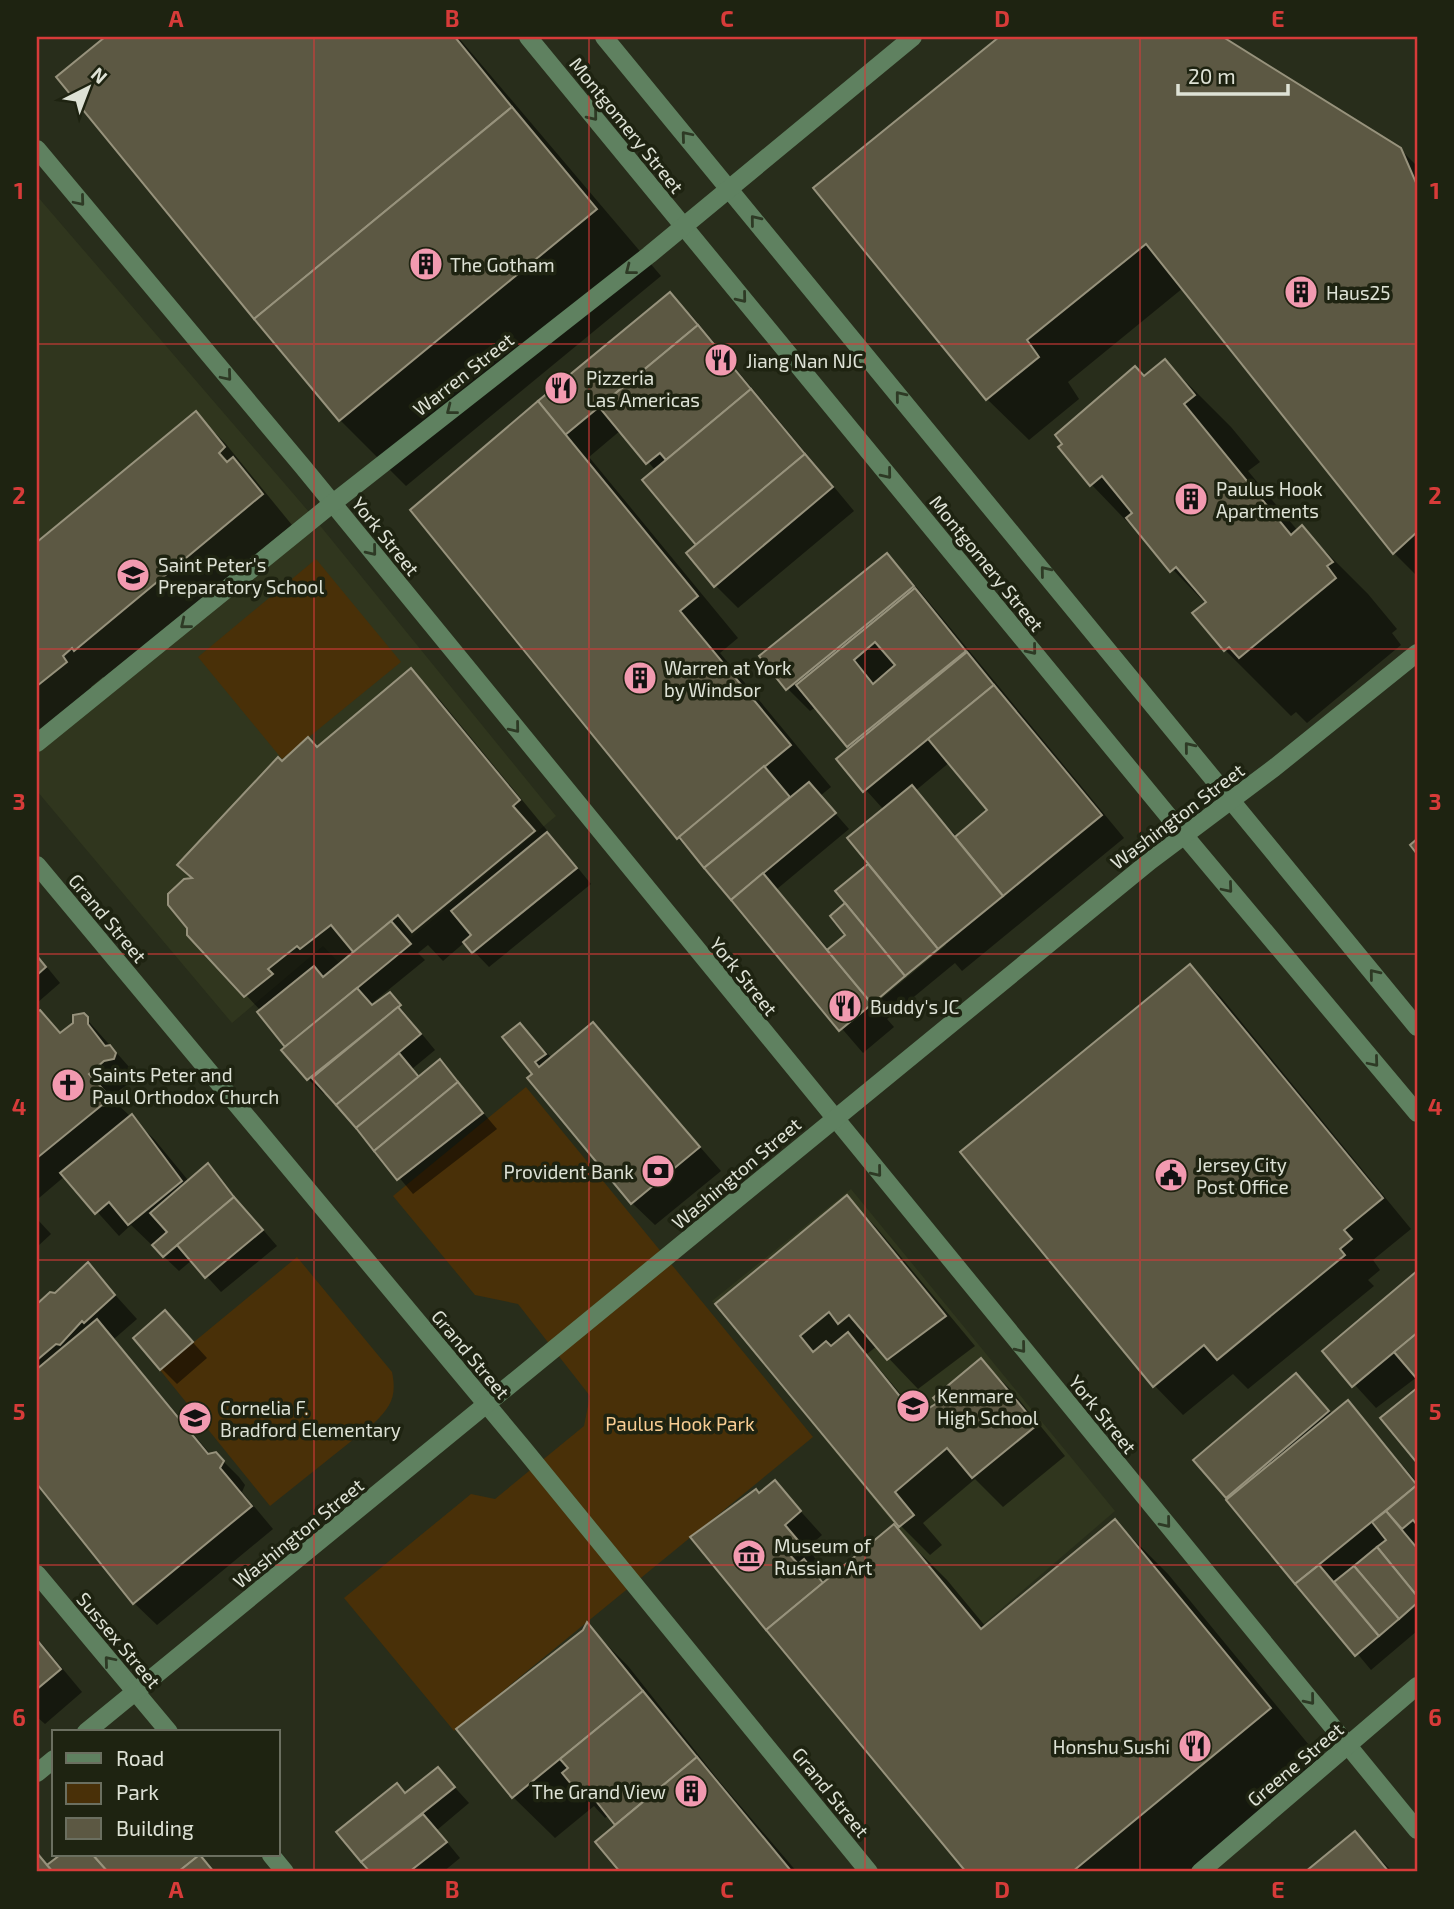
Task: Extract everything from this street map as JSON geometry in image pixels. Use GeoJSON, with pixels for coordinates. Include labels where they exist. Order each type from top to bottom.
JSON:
{"type":"FeatureCollection","features":[{"type":"Feature","properties":{"kind":"street","name":"Montgomery Street"},"geometry":{"type":"LineString","coordinates":[[528,37],[1184,835],[1417,1113]]}},
{"type":"Feature","properties":{"kind":"street","name":"Montgomery Street"},"geometry":{"type":"LineString","coordinates":[[604,37],[1417,1027]]}},
{"type":"Feature","properties":{"kind":"street","name":"Warren Street"},"geometry":{"type":"LineString","coordinates":[[37,743],[333,503],[683,227],[913,37]]}},
{"type":"Feature","properties":{"kind":"street","name":"York Street"},"geometry":{"type":"LineString","coordinates":[[37,149],[333,503],[1417,1830]]}},
{"type":"Feature","properties":{"kind":"street","name":"Washington Street"},"geometry":{"type":"LineString","coordinates":[[88,1730],[1184,835],[1417,653]]}},
{"type":"Feature","properties":{"kind":"street","name":"Grand Street"},"geometry":{"type":"LineString","coordinates":[[37,865],[487,1406],[869,1872]]}},
{"type":"Feature","properties":{"kind":"street","name":"Sussex Street"},"geometry":{"type":"LineString","coordinates":[[37,1574],[167,1730]]}},
{"type":"Feature","properties":{"kind":"street","name":"Greene Street"},"geometry":{"type":"LineString","coordinates":[[1200,1872],[1417,1686]]}},
{"type":"Feature","properties":{"kind":"street"},"geometry":{"type":"LineString","coordinates":[[37,1773],[52,1761]]}},
{"type":"Feature","properties":{"kind":"street"},"geometry":{"type":"LineString","coordinates":[[272,1856],[285,1872]]}},
{"type":"Feature","properties":{"kind":"shaded area"},"geometry":{"type":"Polygon","coordinates":[[[37,196],[309,512],[556,816],[411,938],[395,918],[340,964],[323,946],[232,1023],[37,791],[37,196]]]}},
{"type":"Feature","properties":{"kind":"shaded area","name":"Kenmare High School"},"geometry":{"type":"Polygon","coordinates":[[[851,1189],[1115,1511],[979,1628],[712,1301],[851,1189]]]}},
{"type":"Feature","properties":{"kind":"green space"},"geometry":{"type":"Polygon","coordinates":[[[316,559],[401,662],[282,759],[198,657],[316,559]]]}},
{"type":"Feature","properties":{"kind":"green space","name":"Paulus Hook Park"},"geometry":{"type":"Polygon","coordinates":[[[526,1087],[813,1437],[454,1731],[344,1598],[471,1494],[495,1499],[584,1426],[590,1396],[518,1304],[475,1295],[393,1196],[526,1087]]]}},
{"type":"Feature","properties":{"kind":"green space"},"geometry":{"type":"Polygon","coordinates":[[[297,1257],[392,1372],[394,1388],[385,1412],[374,1423],[270,1506],[160,1370],[297,1257]]]}},
{"type":"Feature","properties":{"kind":"building"},"geometry":{"type":"Polygon","coordinates":[[[105,37],[455,37],[512,107],[254,319],[56,77],[105,37]]]}},
{"type":"Feature","properties":{"kind":"building","name":"Haus25"},"geometry":{"type":"Polygon","coordinates":[[[999,37],[1223,37],[1401,148],[1417,185],[1417,532],[1393,554],[1146,244],[1027,340],[1039,357],[986,400],[813,188],[999,37]]]}},
{"type":"Feature","properties":{"kind":"building","name":"The Gotham"},"geometry":{"type":"Polygon","coordinates":[[[512,107],[597,209],[339,421],[254,319],[512,107]]]}},
{"type":"Feature","properties":{"kind":"building"},"geometry":{"type":"Polygon","coordinates":[[[670,292],[698,325],[565,435],[538,401],[670,292]]]}},
{"type":"Feature","properties":{"kind":"building"},"geometry":{"type":"Polygon","coordinates":[[[698,325],[751,389],[666,460],[660,453],[646,464],[599,407],[698,325]]]}},
{"type":"Feature","properties":{"kind":"building","name":"Paulus Hook Apartments"},"geometry":{"type":"Polygon","coordinates":[[[1165,359],[1195,395],[1184,404],[1291,535],[1302,525],[1333,562],[1327,566],[1336,578],[1239,658],[1229,647],[1224,651],[1192,613],[1206,602],[1176,567],[1170,572],[1126,518],[1132,513],[1102,476],[1090,486],[1058,447],[1062,444],[1055,435],[1135,366],[1144,376],[1165,359]]]}},
{"type":"Feature","properties":{"kind":"building"},"geometry":{"type":"Polygon","coordinates":[[[751,389],[805,454],[696,545],[642,480],[751,389]]]}},
{"type":"Feature","properties":{"kind":"building","name":"Warren at York by Windsor"},"geometry":{"type":"Polygon","coordinates":[[[538,401],[698,596],[680,611],[791,745],[677,839],[410,510],[538,401]]]}},
{"type":"Feature","properties":{"kind":"building"},"geometry":{"type":"Polygon","coordinates":[[[196,411],[225,447],[219,453],[227,462],[233,457],[263,494],[74,651],[72,648],[63,656],[67,662],[37,686],[37,542],[196,411]]]}},
{"type":"Feature","properties":{"kind":"building"},"geometry":{"type":"Polygon","coordinates":[[[805,454],[833,487],[714,587],[686,553],[805,454]]]}},
{"type":"Feature","properties":{"kind":"building"},"geometry":{"type":"Polygon","coordinates":[[[887,553],[914,586],[786,690],[759,656],[887,553]]]}},
{"type":"Feature","properties":{"kind":"building"},"geometry":{"type":"Polygon","coordinates":[[[915,588],[966,651],[847,747],[796,685],[915,588]],[[875,642],[854,660],[873,684],[895,665],[875,642]]]}},
{"type":"Feature","properties":{"kind":"building"},"geometry":{"type":"Polygon","coordinates":[[[967,652],[994,685],[863,792],[836,759],[967,652]]]}},
{"type":"Feature","properties":{"kind":"building"},"geometry":{"type":"Polygon","coordinates":[[[411,668],[520,800],[513,806],[535,831],[412,932],[398,915],[354,953],[331,925],[300,949],[297,946],[268,969],[273,974],[244,997],[187,935],[187,928],[168,905],[168,894],[184,879],[192,878],[177,865],[278,757],[282,761],[308,737],[317,747],[411,668]]]}},
{"type":"Feature","properties":{"kind":"building"},"geometry":{"type":"Polygon","coordinates":[[[994,685],[1102,815],[1003,896],[955,837],[987,810],[928,739],[994,685]]]}},
{"type":"Feature","properties":{"kind":"building"},"geometry":{"type":"Polygon","coordinates":[[[764,766],[790,797],[704,868],[679,837],[764,766]]]}},
{"type":"Feature","properties":{"kind":"building"},"geometry":{"type":"Polygon","coordinates":[[[809,782],[836,813],[731,900],[704,868],[809,782]]]}},
{"type":"Feature","properties":{"kind":"building"},"geometry":{"type":"Polygon","coordinates":[[[912,785],[1003,896],[938,949],[847,838],[912,785]]]}},
{"type":"Feature","properties":{"kind":"building"},"geometry":{"type":"Polygon","coordinates":[[[547,832],[577,868],[472,953],[463,942],[471,935],[451,911],[547,832]]]}},
{"type":"Feature","properties":{"kind":"building"},"geometry":{"type":"Polygon","coordinates":[[[1417,839],[1417,854],[1410,845],[1417,839]]]}},
{"type":"Feature","properties":{"kind":"building"},"geometry":{"type":"Polygon","coordinates":[[[868,864],[938,949],[905,976],[835,891],[868,864]]]}},
{"type":"Feature","properties":{"kind":"building"},"geometry":{"type":"Polygon","coordinates":[[[763,873],[872,1004],[839,1031],[731,900],[763,873]]]}},
{"type":"Feature","properties":{"kind":"building"},"geometry":{"type":"Polygon","coordinates":[[[845,903],[905,976],[872,1004],[827,950],[845,935],[830,916],[845,903]]]}},
{"type":"Feature","properties":{"kind":"building"},"geometry":{"type":"Polygon","coordinates":[[[391,921],[411,944],[285,1047],[257,1012],[314,966],[323,977],[391,921]]]}},
{"type":"Feature","properties":{"kind":"building"},"geometry":{"type":"Polygon","coordinates":[[[37,956],[46,967],[37,975],[37,956]]]}},
{"type":"Feature","properties":{"kind":"building","name":"Jersey City Post Office"},"geometry":{"type":"Polygon","coordinates":[[[1190,964],[1383,1198],[1344,1230],[1352,1239],[1340,1249],[1345,1255],[1217,1360],[1204,1345],[1153,1387],[960,1152],[1190,964]]]}},
{"type":"Feature","properties":{"kind":"building"},"geometry":{"type":"Polygon","coordinates":[[[357,988],[372,1005],[390,992],[401,1005],[307,1080],[281,1050],[357,988]]]}},
{"type":"Feature","properties":{"kind":"building"},"geometry":{"type":"Polygon","coordinates":[[[398,1007],[421,1034],[336,1105],[312,1078],[398,1007]]]}},
{"type":"Feature","properties":{"kind":"building","name":"Saints Peter and Paul Orthodox Church"},"geometry":{"type":"Polygon","coordinates":[[[40,1010],[60,1033],[73,1023],[73,1015],[84,1013],[88,1017],[88,1024],[105,1046],[110,1045],[116,1053],[114,1059],[104,1061],[89,1074],[109,1096],[110,1103],[107,1106],[102,1105],[37,1158],[37,1012],[40,1010]]]}},
{"type":"Feature","properties":{"kind":"building"},"geometry":{"type":"Polygon","coordinates":[[[593,1022],[700,1147],[631,1204],[527,1078],[532,1074],[502,1037],[520,1023],[546,1054],[535,1062],[539,1067],[593,1022]]]}},
{"type":"Feature","properties":{"kind":"building"},"geometry":{"type":"Polygon","coordinates":[[[399,1053],[419,1077],[356,1128],[336,1105],[399,1053]]]}},
{"type":"Feature","properties":{"kind":"building"},"geometry":{"type":"Polygon","coordinates":[[[440,1059],[458,1082],[374,1151],[356,1128],[440,1059]]]}},
{"type":"Feature","properties":{"kind":"building"},"geometry":{"type":"Polygon","coordinates":[[[458,1082],[483,1113],[397,1180],[374,1151],[458,1082]]]}},
{"type":"Feature","properties":{"kind":"building"},"geometry":{"type":"Polygon","coordinates":[[[132,1114],[182,1181],[128,1225],[109,1202],[95,1214],[60,1173],[132,1114]]]}},
{"type":"Feature","properties":{"kind":"building"},"geometry":{"type":"Polygon","coordinates":[[[208,1163],[234,1197],[163,1257],[152,1245],[167,1232],[150,1213],[208,1163]]]}},
{"type":"Feature","properties":{"kind":"building"},"geometry":{"type":"Polygon","coordinates":[[[847,1195],[946,1316],[887,1360],[849,1315],[838,1324],[829,1312],[800,1336],[813,1352],[826,1341],[831,1346],[848,1332],[906,1404],[913,1398],[917,1404],[921,1400],[929,1408],[937,1403],[933,1398],[981,1358],[1037,1425],[972,1478],[947,1448],[895,1492],[914,1515],[899,1527],[715,1304],[847,1195]]]}},
{"type":"Feature","properties":{"kind":"building"},"geometry":{"type":"Polygon","coordinates":[[[234,1197],[263,1230],[205,1278],[177,1245],[234,1197]]]}},
{"type":"Feature","properties":{"kind":"building"},"geometry":{"type":"Polygon","coordinates":[[[88,1262],[115,1295],[84,1323],[82,1321],[60,1345],[56,1344],[37,1360],[37,1304],[50,1292],[55,1293],[88,1262]]]}},
{"type":"Feature","properties":{"kind":"building"},"geometry":{"type":"Polygon","coordinates":[[[1417,1271],[1417,1333],[1352,1387],[1322,1351],[1417,1271]]]}},
{"type":"Feature","properties":{"kind":"building"},"geometry":{"type":"Polygon","coordinates":[[[165,1310],[193,1342],[160,1370],[133,1338],[165,1310]]]}},
{"type":"Feature","properties":{"kind":"building"},"geometry":{"type":"Polygon","coordinates":[[[97,1319],[208,1454],[216,1452],[224,1461],[220,1468],[252,1506],[133,1604],[37,1484],[37,1369],[97,1319]]]}},
{"type":"Feature","properties":{"kind":"building"},"geometry":{"type":"Polygon","coordinates":[[[1417,1333],[1417,1379],[1394,1352],[1417,1333]]]}},
{"type":"Feature","properties":{"kind":"building"},"geometry":{"type":"Polygon","coordinates":[[[1296,1373],[1329,1411],[1226,1498],[1193,1460],[1296,1373]]]}},
{"type":"Feature","properties":{"kind":"building"},"geometry":{"type":"Polygon","coordinates":[[[1417,1388],[1417,1463],[1380,1418],[1417,1388]]]}},
{"type":"Feature","properties":{"kind":"building"},"geometry":{"type":"Polygon","coordinates":[[[1348,1400],[1417,1485],[1295,1584],[1226,1500],[1348,1400]]]}},
{"type":"Feature","properties":{"kind":"building","name":"Museum of Russian Art"},"geometry":{"type":"Polygon","coordinates":[[[775,1480],[801,1511],[785,1525],[801,1544],[789,1554],[798,1564],[804,1559],[823,1583],[766,1630],[690,1537],[756,1489],[759,1493],[775,1480]]]}},
{"type":"Feature","properties":{"kind":"building"},"geometry":{"type":"Polygon","coordinates":[[[1417,1485],[1417,1525],[1413,1520],[1402,1529],[1386,1511],[1417,1485]]]}},
{"type":"Feature","properties":{"kind":"building"},"geometry":{"type":"Polygon","coordinates":[[[1386,1511],[1417,1548],[1417,1596],[1377,1547],[1386,1540],[1372,1522],[1386,1511]]]}},
{"type":"Feature","properties":{"kind":"building"},"geometry":{"type":"Polygon","coordinates":[[[1115,1519],[1271,1708],[1072,1872],[966,1872],[766,1630],[894,1524],[981,1629],[1115,1519]]]}},
{"type":"Feature","properties":{"kind":"building"},"geometry":{"type":"Polygon","coordinates":[[[1377,1547],[1417,1596],[1417,1603],[1399,1619],[1354,1566],[1377,1547]]]}},
{"type":"Feature","properties":{"kind":"building"},"geometry":{"type":"Polygon","coordinates":[[[1319,1565],[1379,1636],[1355,1656],[1295,1584],[1319,1565]]]}},
{"type":"Feature","properties":{"kind":"building"},"geometry":{"type":"Polygon","coordinates":[[[1354,1566],[1399,1619],[1379,1636],[1334,1582],[1354,1566]]]}},
{"type":"Feature","properties":{"kind":"building"},"geometry":{"type":"Polygon","coordinates":[[[587,1622],[643,1691],[512,1798],[456,1729],[583,1630],[587,1622]]]}},
{"type":"Feature","properties":{"kind":"building"},"geometry":{"type":"Polygon","coordinates":[[[37,1640],[61,1669],[37,1689],[37,1640]]]}},
{"type":"Feature","properties":{"kind":"building"},"geometry":{"type":"Polygon","coordinates":[[[643,1691],[697,1757],[615,1825],[588,1791],[581,1796],[562,1773],[568,1768],[560,1759],[643,1691]]]}},
{"type":"Feature","properties":{"kind":"building","name":"The Grand View"},"geometry":{"type":"Polygon","coordinates":[[[697,1757],[792,1872],[620,1872],[595,1842],[697,1757]]]}},
{"type":"Feature","properties":{"kind":"building"},"geometry":{"type":"Polygon","coordinates":[[[438,1767],[455,1787],[361,1862],[336,1832],[397,1783],[405,1793],[438,1767]]]}},
{"type":"Feature","properties":{"kind":"building"},"geometry":{"type":"Polygon","coordinates":[[[423,1814],[447,1842],[409,1872],[370,1872],[361,1862],[423,1814]]]}},
{"type":"Feature","properties":{"kind":"building"},"geometry":{"type":"Polygon","coordinates":[[[1355,1831],[1389,1872],[1305,1872],[1355,1831]]]}},
{"type":"Feature","properties":{"kind":"building"},"geometry":{"type":"Polygon","coordinates":[[[37,1853],[47,1865],[53,1872],[37,1872],[37,1853]]]}},
{"type":"Feature","properties":{"kind":"building"},"geometry":{"type":"Polygon","coordinates":[[[59,1856],[94,1856],[108,1872],[53,1872],[47,1865],[59,1856]]]}},
{"type":"Feature","properties":{"kind":"building"},"geometry":{"type":"Polygon","coordinates":[[[94,1856],[198,1856],[178,1872],[108,1872],[94,1856]]]}},
{"type":"Feature","properties":{"kind":"building"},"geometry":{"type":"Polygon","coordinates":[[[201,1856],[214,1872],[178,1872],[201,1856]]]}},
{"type":"Feature","properties":{"kind":"place","name":"The Gotham"},"geometry":{"type":"Point","coordinates":[426,264]}},
{"type":"Feature","properties":{"kind":"place","name":"Haus25"},"geometry":{"type":"Point","coordinates":[1301,292]}},
{"type":"Feature","properties":{"kind":"place","name":"Jiang Nan NJC"},"geometry":{"type":"Point","coordinates":[721,360]}},
{"type":"Feature","properties":{"kind":"place","name":"Pizzeria Las Americas"},"geometry":{"type":"Point","coordinates":[561,388]}},
{"type":"Feature","properties":{"kind":"place","name":"Paulus Hook Apartments"},"geometry":{"type":"Point","coordinates":[1191,499]}},
{"type":"Feature","properties":{"kind":"place","name":"Saint Peter's Preparatory School"},"geometry":{"type":"Point","coordinates":[133,575]}},
{"type":"Feature","properties":{"kind":"place","name":"Warren at York by Windsor"},"geometry":{"type":"Point","coordinates":[640,678]}},
{"type":"Feature","properties":{"kind":"place","name":"Buddy's JC"},"geometry":{"type":"Point","coordinates":[845,1006]}},
{"type":"Feature","properties":{"kind":"place","name":"Saints Peter and Paul Orthodox Church"},"geometry":{"type":"Point","coordinates":[68,1085]}},
{"type":"Feature","properties":{"kind":"place","name":"Provident Bank"},"geometry":{"type":"Point","coordinates":[658,1171]}},
{"type":"Feature","properties":{"kind":"place","name":"Jersey City Post Office"},"geometry":{"type":"Point","coordinates":[1171,1175]}},
{"type":"Feature","properties":{"kind":"place","name":"Kenmare High School"},"geometry":{"type":"Point","coordinates":[913,1406]}},
{"type":"Feature","properties":{"kind":"place","name":"Cornelia F. Bradford Elementary"},"geometry":{"type":"Point","coordinates":[195,1418]}},
{"type":"Feature","properties":{"kind":"place","name":"Museum of Russian Art"},"geometry":{"type":"Point","coordinates":[749,1556]}},
{"type":"Feature","properties":{"kind":"place","name":"Honshu Sushi"},"geometry":{"type":"Point","coordinates":[1195,1746]}},
{"type":"Feature","properties":{"kind":"place","name":"The Grand View"},"geometry":{"type":"Point","coordinates":[691,1791]}}]}
